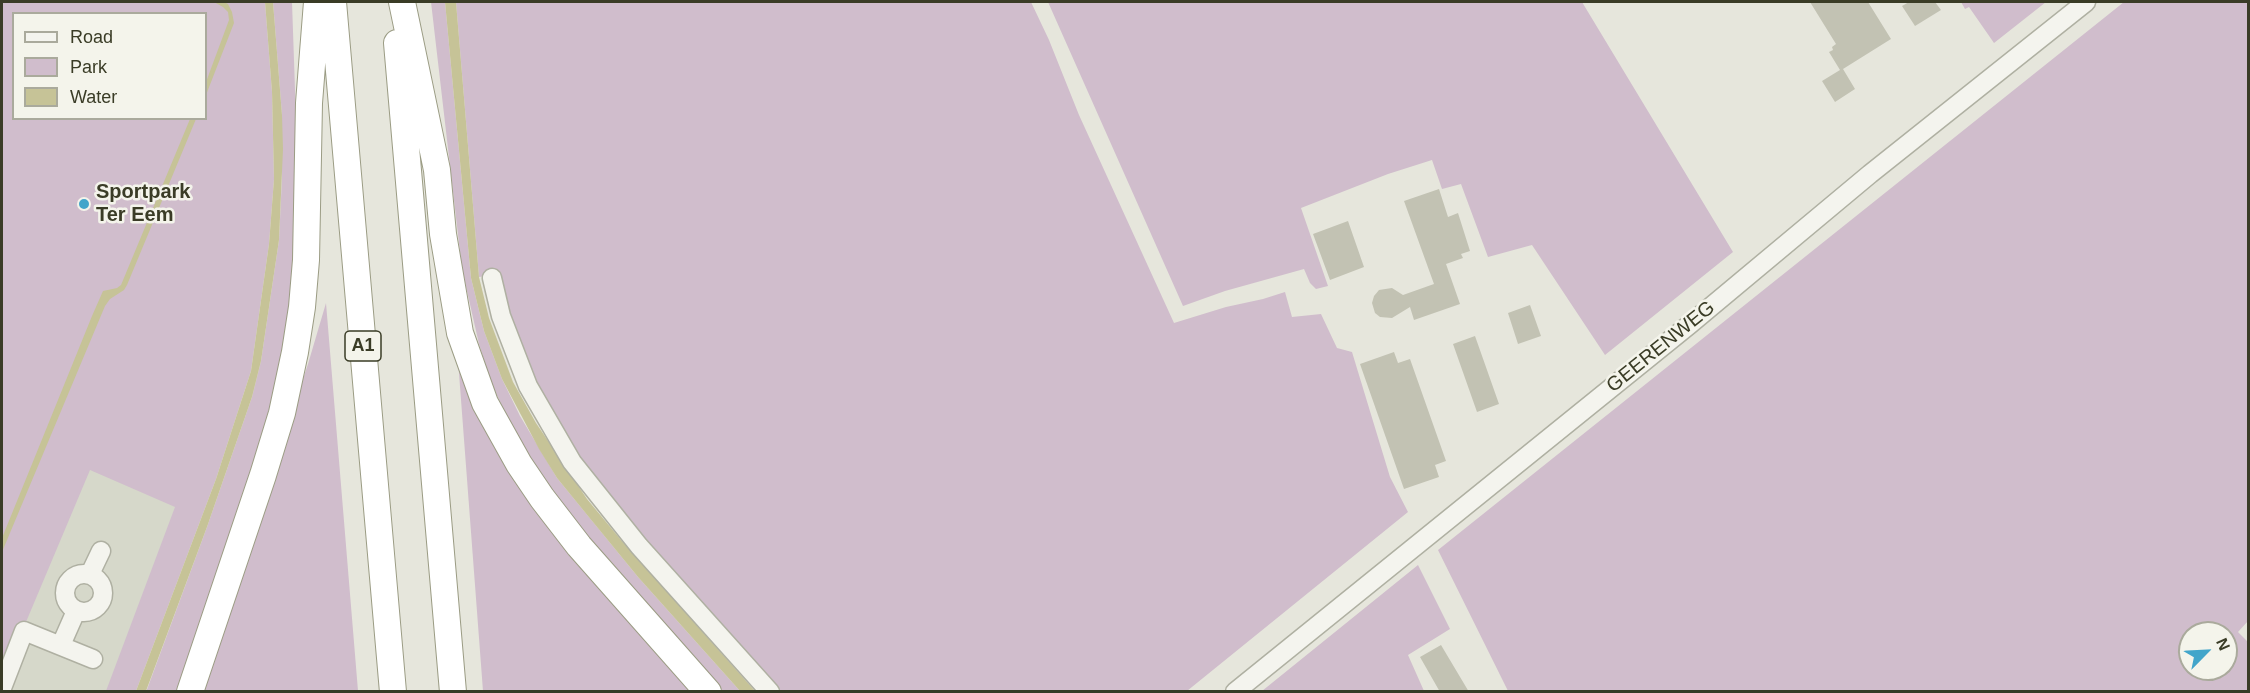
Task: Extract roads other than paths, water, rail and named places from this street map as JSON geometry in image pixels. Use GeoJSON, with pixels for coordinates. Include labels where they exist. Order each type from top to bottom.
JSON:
{"type":"FeatureCollection","features":[{"type":"Feature","properties":{"kind":"highway"},"geometry":{"type":"LineString","coordinates":[[190,692],[263,475],[282,413],[295,352],[306,261],[309,103],[317,2]]}},
{"type":"Feature","properties":{"kind":"highway","name":"A1"},"geometry":{"type":"LineString","coordinates":[[333,2],[393,692]]}},
{"type":"Feature","properties":{"kind":"highway"},"geometry":{"type":"LineString","coordinates":[[393,2],[453,692]]}},
{"type":"Feature","properties":{"kind":"highway"},"geometry":{"type":"LineString","coordinates":[[402,2],[437,170],[443,234],[460,333],[484,403],[519,464],[579,546],[708,692]]}},
{"type":"Feature","properties":{"kind":"street","name":"GEERENWEG"},"geometry":{"type":"LineString","coordinates":[[1235,692],[1689,325],[1870,174],[2086,2]]}},
{"type":"Feature","properties":{"kind":"street"},"geometry":{"type":"LineString","coordinates":[[492,278],[501,316],[528,386],[572,462],[639,546],[770,692]]}},
{"type":"Feature","properties":{"kind":"street"},"geometry":{"type":"LineString","coordinates":[[90,574],[101,551]]}},
{"type":"Feature","properties":{"kind":"street"},"geometry":{"type":"LineString","coordinates":[[80,574],[90,574],[99,580],[104,590],[103,600],[97,609],[87,613],[76,611],[64,596],[65,586],[71,578],[80,574]]}},
{"type":"Feature","properties":{"kind":"street"},"geometry":{"type":"LineString","coordinates":[[60,645],[76,611]]}},
{"type":"Feature","properties":{"kind":"street"},"geometry":{"type":"LineString","coordinates":[[2,688],[24,631],[93,659]]}},
{"type":"Feature","properties":{"kind":"water"},"geometry":{"type":"Polygon","coordinates":[[[214,2],[228,4],[234,23],[207,92],[207,79],[229,20],[228,12],[214,2]]]}},
{"type":"Feature","properties":{"kind":"water"},"geometry":{"type":"Polygon","coordinates":[[[265,2],[273,2],[283,149],[279,240],[261,361],[252,397],[207,527],[146,691],[136,691],[216,479],[251,371],[269,244],[274,179],[272,92],[265,2]]]}},
{"type":"Feature","properties":{"kind":"water"},"geometry":{"type":"Polygon","coordinates":[[[445,2],[456,2],[479,277],[489,318],[513,382],[536,423],[587,499],[755,691],[740,691],[638,577],[557,478],[502,379],[484,331],[471,278],[445,2]]]}},
{"type":"Feature","properties":{"kind":"water"},"geometry":{"type":"Polygon","coordinates":[[[190,120],[196,120],[127,285],[105,306],[2,552],[2,538],[103,291],[121,285],[190,120]]]}},
{"type":"Feature","properties":{"kind":"place","name":"Sportpark Ter Eem"},"geometry":{"type":"Point","coordinates":[84,204]}}]}
